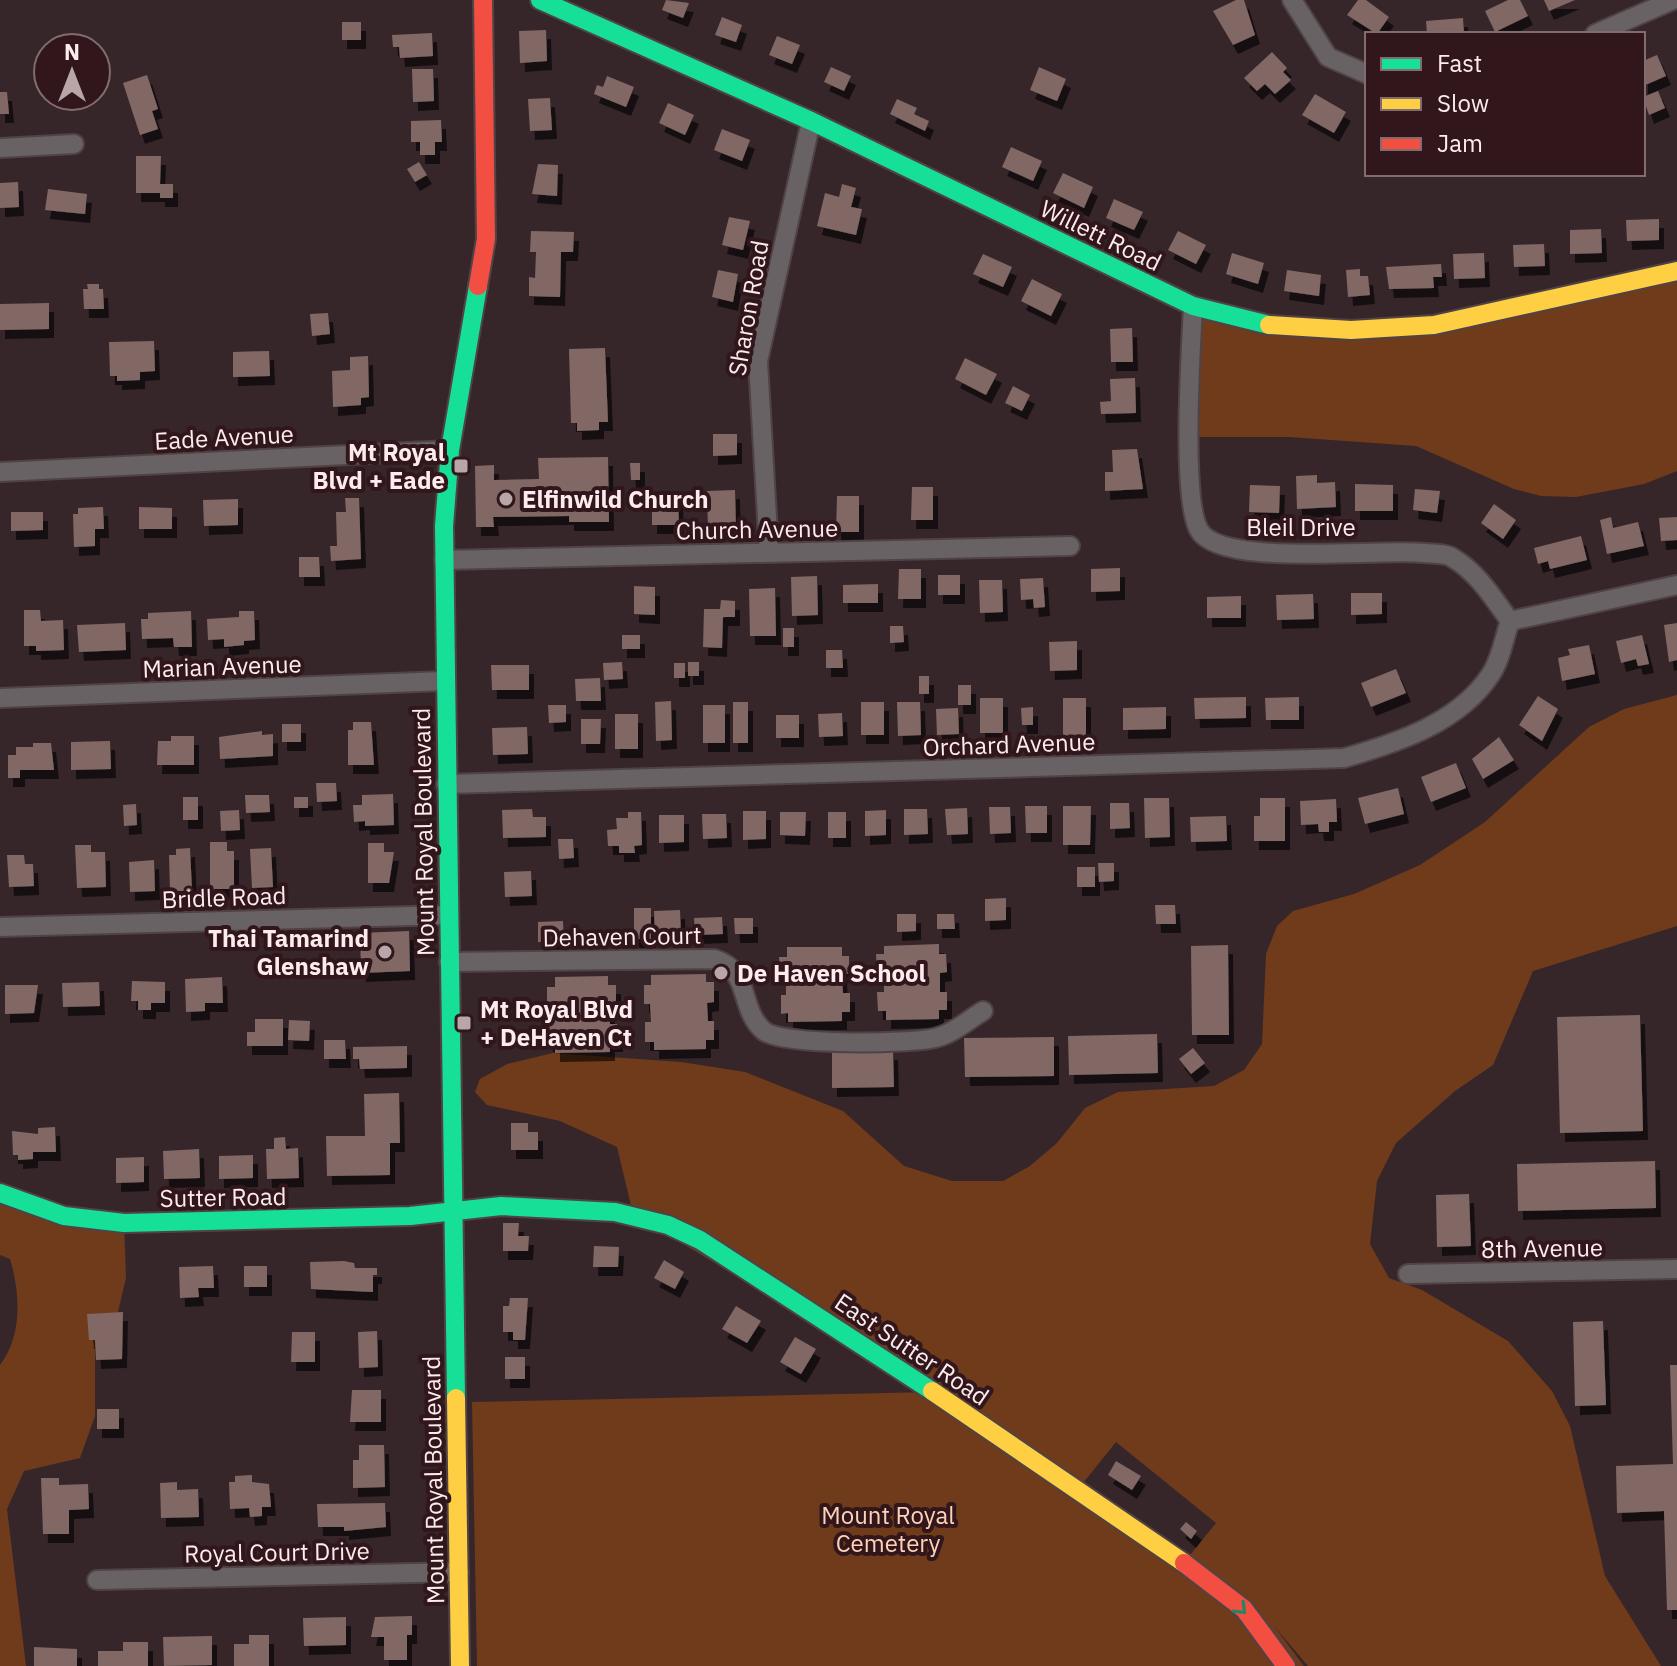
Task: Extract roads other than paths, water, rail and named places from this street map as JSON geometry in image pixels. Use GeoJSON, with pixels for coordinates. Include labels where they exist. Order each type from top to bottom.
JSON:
{"type":"FeatureCollection","features":[{"type":"Feature","properties":{"kind":"street","name":"Mount Royal Boulevard"},"geometry":{"type":"LineString","coordinates":[[460,1666],[444,560],[450,450],[478,302],[486,239],[483,0]]}},
{"type":"Feature","properties":{"kind":"street","name":"Willett Road"},"geometry":{"type":"LineString","coordinates":[[540,0],[811,121],[1193,306],[1267,325],[1309,330],[1434,325],[1677,271]]}},
{"type":"Feature","properties":{"kind":"street"},"geometry":{"type":"LineString","coordinates":[[1292,0],[1328,57],[1365,73]]}},
{"type":"Feature","properties":{"kind":"street"},"geometry":{"type":"LineString","coordinates":[[1600,32],[1673,0]]}},
{"type":"Feature","properties":{"kind":"street","name":"Sharon Road"},"geometry":{"type":"LineString","coordinates":[[769,553],[758,361],[811,121]]}},
{"type":"Feature","properties":{"kind":"street"},"geometry":{"type":"LineString","coordinates":[[0,148],[74,144]]}},
{"type":"Feature","properties":{"kind":"street","name":"Bleil Drive"},"geometry":{"type":"LineString","coordinates":[[1193,306],[1188,413],[1194,511],[1199,531],[1206,538],[1230,551],[1251,554],[1400,551],[1451,556],[1481,580],[1510,621]]}},
{"type":"Feature","properties":{"kind":"street","name":"Eade Avenue"},"geometry":{"type":"LineString","coordinates":[[0,472],[450,450]]}},
{"type":"Feature","properties":{"kind":"street","name":"Church Avenue"},"geometry":{"type":"LineString","coordinates":[[444,560],[1070,546]]}},
{"type":"Feature","properties":{"kind":"street"},"geometry":{"type":"LineString","coordinates":[[1510,621],[1677,585]]}},
{"type":"Feature","properties":{"kind":"street","name":"Orchard Avenue"},"geometry":{"type":"LineString","coordinates":[[446,784],[1344,758],[1404,741],[1469,701],[1493,672],[1510,621]]}},
{"type":"Feature","properties":{"kind":"street","name":"Marian Avenue"},"geometry":{"type":"LineString","coordinates":[[0,698],[445,681]]}},
{"type":"Feature","properties":{"kind":"street","name":"Bridle Road"},"geometry":{"type":"LineString","coordinates":[[0,927],[449,915]]}},
{"type":"Feature","properties":{"kind":"street","name":"Dehaven Court"},"geometry":{"type":"LineString","coordinates":[[449,962],[714,959],[725,962],[739,975],[752,1013],[764,1031],[790,1041],[933,1039],[983,1011]]}},
{"type":"Feature","properties":{"kind":"street","name":"Sutter Road"},"geometry":{"type":"LineString","coordinates":[[0,1193],[64,1216],[124,1223],[410,1216],[452,1211]]}},
{"type":"Feature","properties":{"kind":"street","name":"East Sutter Road"},"geometry":{"type":"LineString","coordinates":[[452,1211],[501,1206],[615,1212],[650,1218],[690,1235],[851,1336],[1185,1563],[1244,1609],[1286,1666]]}},
{"type":"Feature","properties":{"kind":"street","name":"8th Avenue"},"geometry":{"type":"LineString","coordinates":[[1408,1274],[1677,1269]]}},
{"type":"Feature","properties":{"kind":"street","name":"Royal Court Drive"},"geometry":{"type":"LineString","coordinates":[[97,1580],[459,1572]]}},
{"type":"Feature","properties":{"kind":"place","name":"Mt Royal Blvd + Eade"},"geometry":{"type":"Point","coordinates":[461,466]}},
{"type":"Feature","properties":{"kind":"place","name":"Elfinwild Church"},"geometry":{"type":"Point","coordinates":[506,499]}},
{"type":"Feature","properties":{"kind":"place","name":"Thai Tamarind Glenshaw"},"geometry":{"type":"Point","coordinates":[385,952]}},
{"type":"Feature","properties":{"kind":"place","name":"De Haven School"},"geometry":{"type":"Point","coordinates":[721,973]}},
{"type":"Feature","properties":{"kind":"place","name":"Mt Royal Blvd + DeHaven Ct"},"geometry":{"type":"Point","coordinates":[464,1023]}},
{"type":"Feature","properties":{"kind":"park label","name":"Mount Royal Cemetery"},"geometry":{"type":"Point","coordinates":[888,1529]}}]}
